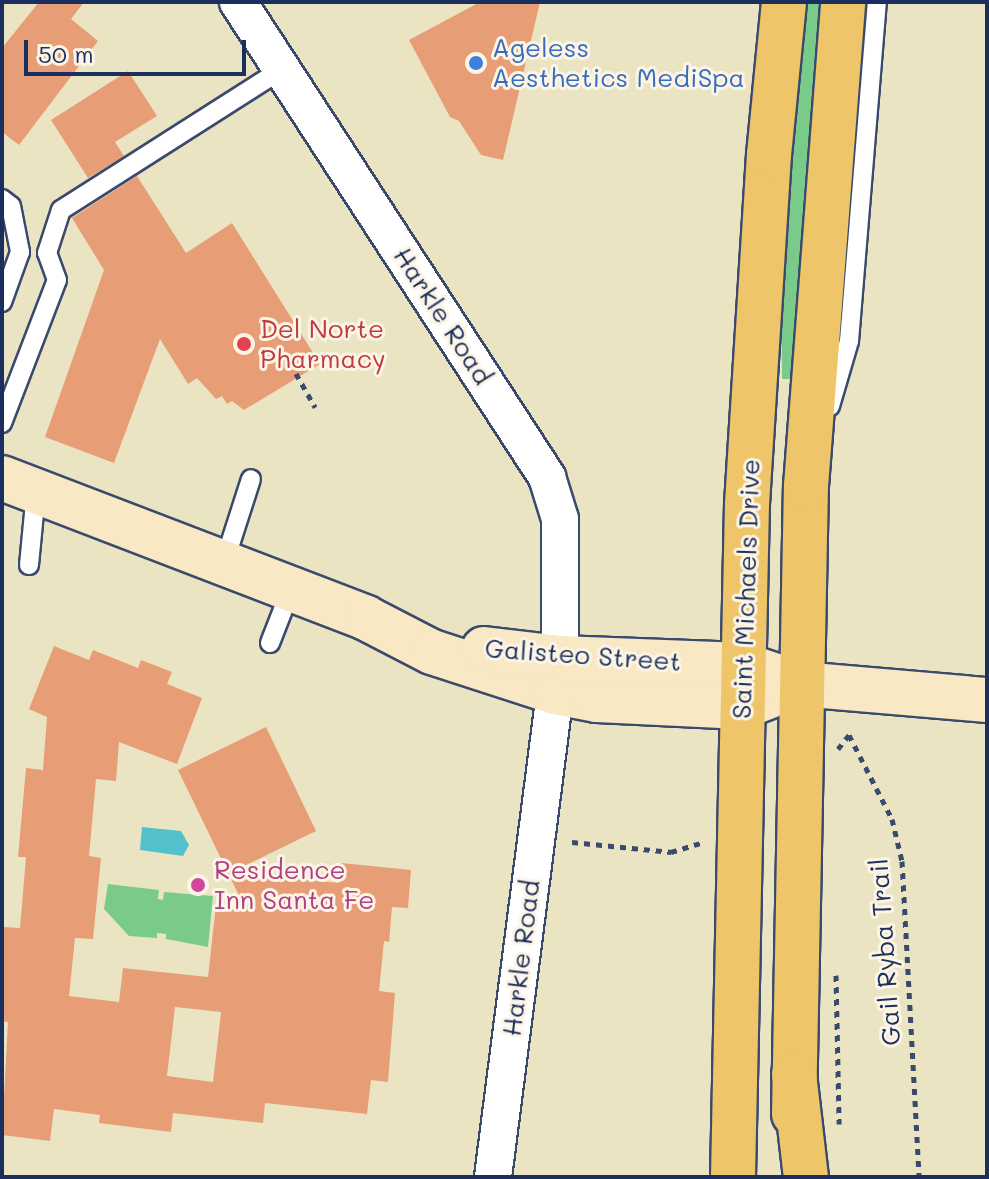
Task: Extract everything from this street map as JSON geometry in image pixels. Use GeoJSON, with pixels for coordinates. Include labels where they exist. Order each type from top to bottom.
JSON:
{"type":"FeatureCollection","features":[{"type":"Feature","properties":{"kind":"main road","name":"Saint Michaels Drive"},"geometry":{"type":"LineString","coordinates":[[733,1177],[742,686],[754,373],[784,2]]}},
{"type":"Feature","properties":{"kind":"main road"},"geometry":{"type":"LineString","coordinates":[[793,1177],[806,486],[843,2]]}},
{"type":"Feature","properties":{"kind":"main road"},"geometry":{"type":"LineString","coordinates":[[794,1074],[806,1177]]}},
{"type":"Feature","properties":{"kind":"street","name":"Harkle Road"},"geometry":{"type":"LineString","coordinates":[[238,2],[547,477],[561,535],[558,675],[493,1177]]}},
{"type":"Feature","properties":{"kind":"street","name":"Galisteo Street"},"geometry":{"type":"LineString","coordinates":[[19,485],[366,618],[432,652],[558,675],[742,686],[800,684],[987,700]]}},
{"type":"Feature","properties":{"kind":"lane"},"geometry":{"type":"LineString","coordinates":[[806,486],[849,341],[877,2]]}},
{"type":"Feature","properties":{"kind":"lane"},"geometry":{"type":"LineString","coordinates":[[2,423],[57,280],[47,253],[61,210],[282,69]]}},
{"type":"Feature","properties":{"kind":"lane"},"geometry":{"type":"LineString","coordinates":[[2,199],[11,206],[20,252],[2,302]]}},
{"type":"Feature","properties":{"kind":"lane"},"geometry":{"type":"LineString","coordinates":[[224,563],[251,479]]}},
{"type":"Feature","properties":{"kind":"lane"},"geometry":{"type":"LineString","coordinates":[[19,485],[29,565]]}},
{"type":"Feature","properties":{"kind":"lane"},"geometry":{"type":"LineString","coordinates":[[270,643],[291,589]]}},
{"type":"Feature","properties":{"kind":"path"},"geometry":{"type":"LineString","coordinates":[[290,363],[315,407]]}},
{"type":"Feature","properties":{"kind":"path","name":"Gail Ryba Trail"},"geometry":{"type":"LineString","coordinates":[[837,760],[838,747],[849,735],[892,819],[902,861],[919,1177]]}},
{"type":"Feature","properties":{"kind":"path"},"geometry":{"type":"LineString","coordinates":[[572,842],[671,852],[704,842]]}},
{"type":"Feature","properties":{"kind":"path"},"geometry":{"type":"LineString","coordinates":[[836,965],[838,1137]]}},
{"type":"Feature","properties":{"kind":"green space"},"geometry":{"type":"Polygon","coordinates":[[[804,2],[821,2],[792,379],[782,379],[781,257],[804,2]]]}},
{"type":"Feature","properties":{"kind":"green space"},"geometry":{"type":"Polygon","coordinates":[[[108,884],[159,890],[158,899],[163,900],[164,892],[213,896],[208,947],[166,939],[166,934],[157,933],[157,938],[129,936],[104,909],[108,884]]]}},
{"type":"Feature","properties":{"kind":"water"},"geometry":{"type":"Polygon","coordinates":[[[142,827],[181,831],[189,845],[183,856],[140,850],[142,827]]]}},
{"type":"Feature","properties":{"kind":"building"},"geometry":{"type":"Polygon","coordinates":[[[39,2],[84,2],[71,19],[98,41],[19,145],[2,132],[2,48],[39,2]]]}},
{"type":"Feature","properties":{"kind":"building"},"geometry":{"type":"Polygon","coordinates":[[[480,2],[540,2],[503,160],[481,155],[459,121],[450,117],[409,40],[480,2]]]}},
{"type":"Feature","properties":{"kind":"building"},"geometry":{"type":"Polygon","coordinates":[[[128,71],[157,116],[115,142],[124,156],[88,178],[51,120],[128,71]]]}},
{"type":"Feature","properties":{"kind":"building"},"geometry":{"type":"Polygon","coordinates":[[[137,176],[186,253],[232,223],[320,364],[244,410],[232,401],[227,404],[222,396],[216,399],[197,378],[188,384],[160,339],[114,463],[45,437],[104,270],[72,218],[137,176]]]}},
{"type":"Feature","properties":{"kind":"building"},"geometry":{"type":"Polygon","coordinates":[[[54,646],[89,660],[93,650],[138,668],[141,660],[172,672],[167,684],[202,698],[177,764],[119,742],[116,781],[96,779],[89,856],[101,858],[93,939],[75,938],[69,996],[119,1002],[123,968],[208,977],[216,905],[245,908],[178,770],[266,727],[316,831],[232,872],[339,883],[341,863],[411,870],[408,908],[392,907],[389,942],[384,941],[379,991],[395,993],[388,1082],[371,1080],[367,1114],[265,1103],[263,1123],[173,1113],[171,1132],[99,1123],[100,1115],[54,1109],[50,1141],[2,1135],[8,1022],[2,1021],[4,927],[20,928],[26,857],[18,857],[26,768],[43,770],[47,717],[29,709],[54,646]],[[175,1007],[167,1076],[213,1082],[221,1012],[175,1007]]]}},
{"type":"Feature","properties":{"kind":"place","name":"Ageless Aesthetics MediSpa"},"geometry":{"type":"Point","coordinates":[476,63]}},
{"type":"Feature","properties":{"kind":"place","name":"Del Norte Pharmacy"},"geometry":{"type":"Point","coordinates":[244,344]}},
{"type":"Feature","properties":{"kind":"place","name":"Residence Inn Santa Fe"},"geometry":{"type":"Point","coordinates":[198,885]}}]}
